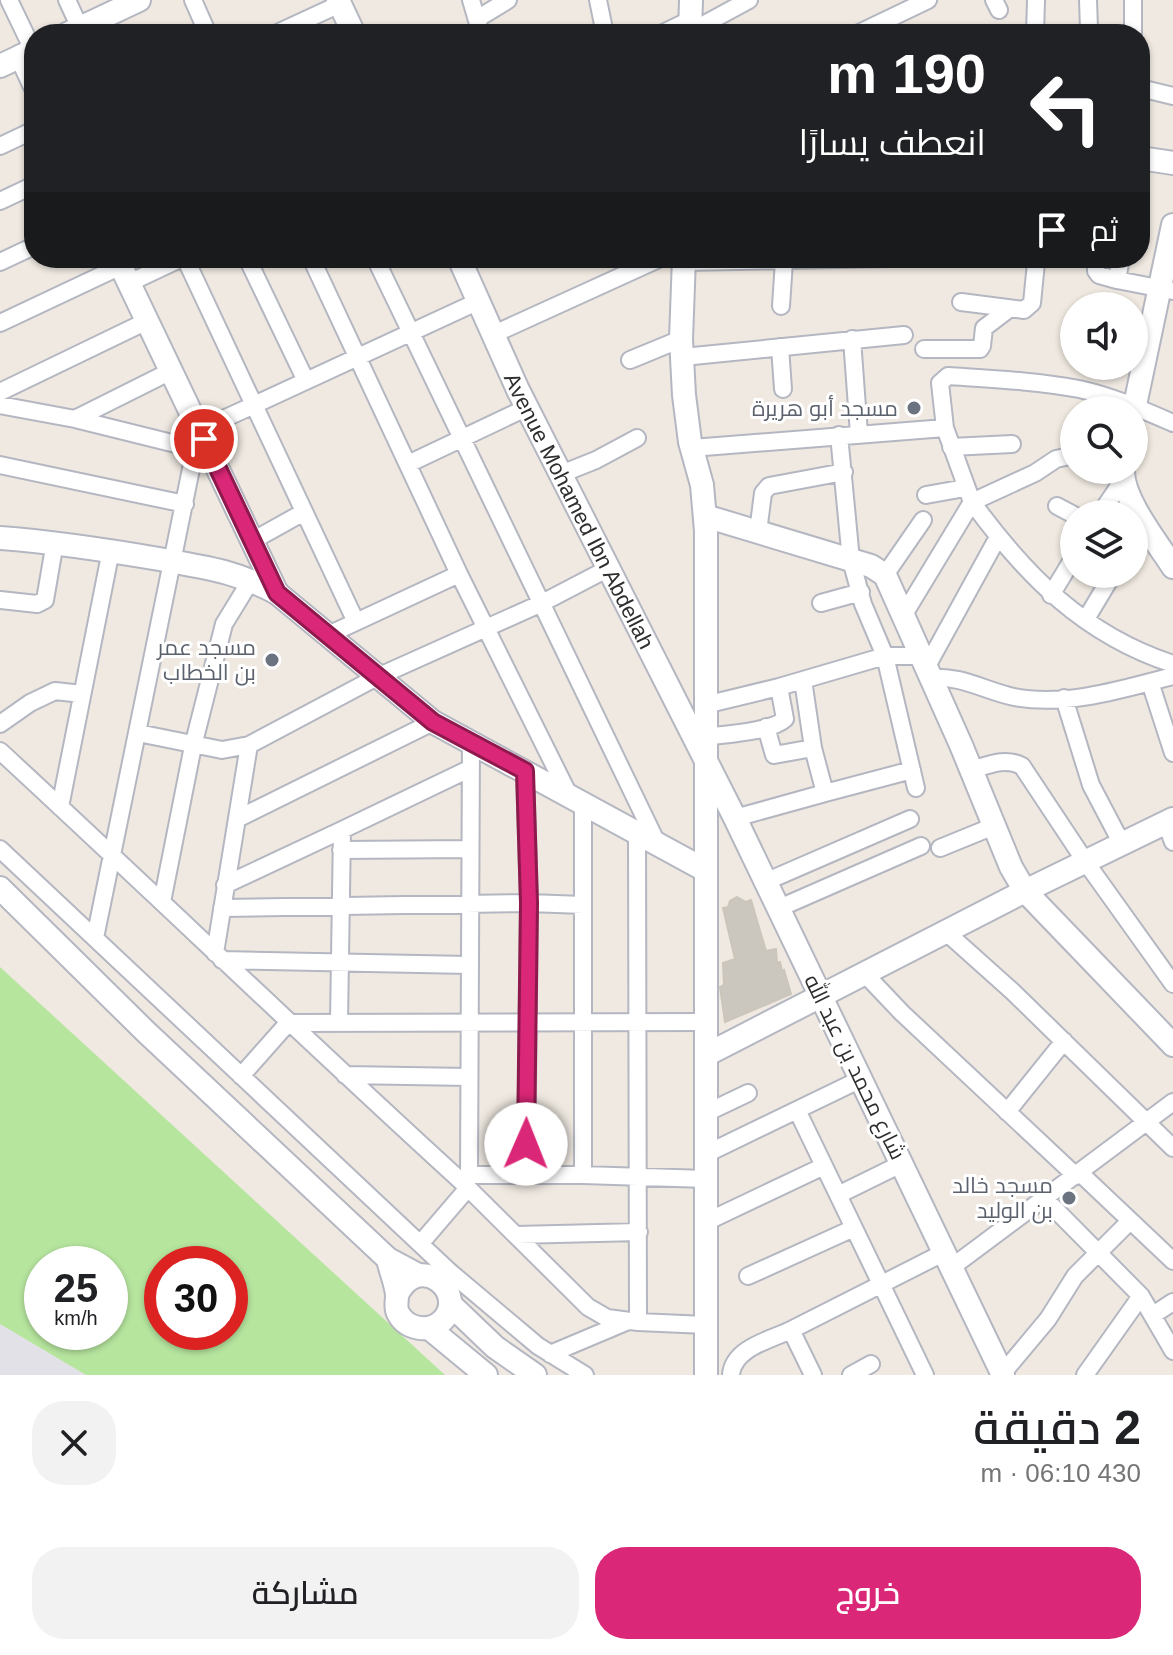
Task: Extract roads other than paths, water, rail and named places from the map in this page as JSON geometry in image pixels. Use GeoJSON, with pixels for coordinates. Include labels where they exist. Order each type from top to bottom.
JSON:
{"type":"FeatureCollection","features":[{"type":"Feature","properties":{"kind":"street"},"geometry":{"type":"LineString","coordinates":[[9,0],[24,39]]}},
{"type":"Feature","properties":{"kind":"street"},"geometry":{"type":"LineString","coordinates":[[67,0],[72,24]]}},
{"type":"Feature","properties":{"kind":"street"},"geometry":{"type":"LineString","coordinates":[[85,24],[112,6],[139,0]]}},
{"type":"Feature","properties":{"kind":"street"},"geometry":{"type":"LineString","coordinates":[[193,0],[204,24]]}},
{"type":"Feature","properties":{"kind":"street"},"geometry":{"type":"LineString","coordinates":[[471,0],[478,24]]}},
{"type":"Feature","properties":{"kind":"street"},"geometry":{"type":"LineString","coordinates":[[482,24],[508,0]]}},
{"type":"Feature","properties":{"kind":"street"},"geometry":{"type":"LineString","coordinates":[[598,0],[603,24]]}},
{"type":"Feature","properties":{"kind":"street"},"geometry":{"type":"LineString","coordinates":[[690,22],[749,0]]}},
{"type":"Feature","properties":{"kind":"street"},"geometry":{"type":"LineString","coordinates":[[878,24],[928,0]]}},
{"type":"Feature","properties":{"kind":"street"},"geometry":{"type":"LineString","coordinates":[[1035,24],[1036,0]]}},
{"type":"Feature","properties":{"kind":"street"},"geometry":{"type":"LineString","coordinates":[[1088,0],[1089,24]]}},
{"type":"Feature","properties":{"kind":"street"},"geometry":{"type":"LineString","coordinates":[[1133,0],[1133,24]]}},
{"type":"Feature","properties":{"kind":"street"},"geometry":{"type":"LineString","coordinates":[[295,24],[339,2],[349,24]]}},
{"type":"Feature","properties":{"kind":"street"},"geometry":{"type":"LineString","coordinates":[[0,66],[24,54]]}},
{"type":"Feature","properties":{"kind":"street"},"geometry":{"type":"LineString","coordinates":[[1150,90],[1173,96]]}},
{"type":"Feature","properties":{"kind":"street"},"geometry":{"type":"LineString","coordinates":[[0,146],[24,135]]}},
{"type":"Feature","properties":{"kind":"street"},"geometry":{"type":"LineString","coordinates":[[1150,160],[1173,163]]}},
{"type":"Feature","properties":{"kind":"street"},"geometry":{"type":"LineString","coordinates":[[0,201],[24,190]]}},
{"type":"Feature","properties":{"kind":"street"},"geometry":{"type":"LineString","coordinates":[[1137,396],[1167,290],[1173,225]]}},
{"type":"Feature","properties":{"kind":"street"},"geometry":{"type":"LineString","coordinates":[[0,262],[24,251]]}},
{"type":"Feature","properties":{"kind":"street"},"geometry":{"type":"LineString","coordinates":[[188,268],[356,622]]}},
{"type":"Feature","properties":{"kind":"street"},"geometry":{"type":"LineString","coordinates":[[252,268],[306,381]]}},
{"type":"Feature","properties":{"kind":"street"},"geometry":{"type":"LineString","coordinates":[[316,268],[459,574],[576,800],[583,905],[583,1175]]}},
{"type":"Feature","properties":{"kind":"street"},"geometry":{"type":"LineString","coordinates":[[380,268],[657,843]]}},
{"type":"Feature","properties":{"kind":"street","name":"Avenue Mohamed Ibn Abdellah"},"geometry":{"type":"LineString","coordinates":[[464,268],[561,474],[705,748]]}},
{"type":"Feature","properties":{"kind":"street"},"geometry":{"type":"LineString","coordinates":[[494,334],[654,268]]}},
{"type":"Feature","properties":{"kind":"street"},"geometry":{"type":"LineString","coordinates":[[677,268],[684,395],[705,516],[706,1375]]}},
{"type":"Feature","properties":{"kind":"street"},"geometry":{"type":"LineString","coordinates":[[781,306],[784,268]]}},
{"type":"Feature","properties":{"kind":"street"},"geometry":{"type":"LineString","coordinates":[[961,302],[1024,310],[1032,303],[1036,268]]}},
{"type":"Feature","properties":{"kind":"street"},"geometry":{"type":"LineString","coordinates":[[1096,268],[1099,275],[1167,290]]}},
{"type":"Feature","properties":{"kind":"street"},"geometry":{"type":"LineString","coordinates":[[1117,280],[1119,268]]}},
{"type":"Feature","properties":{"kind":"street"},"geometry":{"type":"LineString","coordinates":[[0,323],[123,269],[171,371],[198,440],[277,593]]}},
{"type":"Feature","properties":{"kind":"street"},"geometry":{"type":"LineString","coordinates":[[1,404],[198,440],[254,405],[479,301]]}},
{"type":"Feature","properties":{"kind":"street"},"geometry":{"type":"LineString","coordinates":[[924,349],[980,349],[984,328],[1009,309]]}},
{"type":"Feature","properties":{"kind":"street"},"geometry":{"type":"LineString","coordinates":[[1,404],[147,321]]}},
{"type":"Feature","properties":{"kind":"street"},"geometry":{"type":"LineString","coordinates":[[630,360],[682,348],[780,347],[904,335]]}},
{"type":"Feature","properties":{"kind":"street"},"geometry":{"type":"LineString","coordinates":[[852,339],[859,434]]}},
{"type":"Feature","properties":{"kind":"street"},"geometry":{"type":"LineString","coordinates":[[780,347],[783,389]]}},
{"type":"Feature","properties":{"kind":"street"},"geometry":{"type":"LineString","coordinates":[[75,419],[171,371]]}},
{"type":"Feature","properties":{"kind":"street"},"geometry":{"type":"LineString","coordinates":[[1101,396],[1081,389],[1024,381],[948,376],[940,383],[945,428],[969,495],[998,537],[1051,595],[1113,640],[1173,664]]}},
{"type":"Feature","properties":{"kind":"street"},"geometry":{"type":"LineString","coordinates":[[408,464],[528,407]]}},
{"type":"Feature","properties":{"kind":"street"},"geometry":{"type":"LineString","coordinates":[[1148,413],[1173,423]]}},
{"type":"Feature","properties":{"kind":"street"},"geometry":{"type":"LineString","coordinates":[[692,448],[945,428]]}},
{"type":"Feature","properties":{"kind":"street"},"geometry":{"type":"LineString","coordinates":[[839,435],[851,560],[885,656],[916,788]]}},
{"type":"Feature","properties":{"kind":"street"},"geometry":{"type":"LineString","coordinates":[[561,474],[637,438]]}},
{"type":"Feature","properties":{"kind":"street"},"geometry":{"type":"LineString","coordinates":[[95,938],[198,440]]}},
{"type":"Feature","properties":{"kind":"street"},"geometry":{"type":"LineString","coordinates":[[951,447],[1012,444]]}},
{"type":"Feature","properties":{"kind":"street"},"geometry":{"type":"LineString","coordinates":[[926,495],[969,495],[1035,473],[1060,458]]}},
{"type":"Feature","properties":{"kind":"street"},"geometry":{"type":"LineString","coordinates":[[0,465],[185,504]]}},
{"type":"Feature","properties":{"kind":"street"},"geometry":{"type":"LineString","coordinates":[[758,532],[763,493],[769,486],[844,472]]}},
{"type":"Feature","properties":{"kind":"street"},"geometry":{"type":"LineString","coordinates":[[903,616],[969,495]]}},
{"type":"Feature","properties":{"kind":"street"},"geometry":{"type":"LineString","coordinates":[[252,541],[304,512]]}},
{"type":"Feature","properties":{"kind":"street"},"geometry":{"type":"LineString","coordinates":[[705,516],[871,566],[885,575],[1011,867],[1025,891],[1173,1045]]}},
{"type":"Feature","properties":{"kind":"street"},"geometry":{"type":"LineString","coordinates":[[885,575],[923,520]]}},
{"type":"Feature","properties":{"kind":"street"},"geometry":{"type":"LineString","coordinates":[[926,667],[998,537]]}},
{"type":"Feature","properties":{"kind":"street"},"geometry":{"type":"LineString","coordinates":[[0,538],[111,550],[229,571],[251,580],[277,593],[433,722],[705,870]]}},
{"type":"Feature","properties":{"kind":"street"},"geometry":{"type":"LineString","coordinates":[[1148,540],[1173,567]]}},
{"type":"Feature","properties":{"kind":"street"},"geometry":{"type":"LineString","coordinates":[[0,600],[37,604],[45,600],[55,542]]}},
{"type":"Feature","properties":{"kind":"street"},"geometry":{"type":"LineString","coordinates":[[60,807],[111,550]]}},
{"type":"Feature","properties":{"kind":"street"},"geometry":{"type":"LineString","coordinates":[[138,733],[193,746],[231,750],[249,745],[311,715],[377,677],[542,603],[609,568]]}},
{"type":"Feature","properties":{"kind":"street"},"geometry":{"type":"LineString","coordinates":[[328,635],[459,574]]}},
{"type":"Feature","properties":{"kind":"street"},"geometry":{"type":"LineString","coordinates":[[162,902],[193,746],[224,624],[251,580]]}},
{"type":"Feature","properties":{"kind":"street"},"geometry":{"type":"LineString","coordinates":[[1051,595],[1060,580]]}},
{"type":"Feature","properties":{"kind":"street"},"geometry":{"type":"LineString","coordinates":[[1086,619],[1105,588]]}},
{"type":"Feature","properties":{"kind":"street"},"geometry":{"type":"LineString","coordinates":[[821,603],[861,592]]}},
{"type":"Feature","properties":{"kind":"street"},"geometry":{"type":"LineString","coordinates":[[705,705],[885,656],[1013,697],[1064,698],[1116,690],[1173,676]]}},
{"type":"Feature","properties":{"kind":"street"},"geometry":{"type":"LineString","coordinates":[[803,680],[813,748],[825,793]]}},
{"type":"Feature","properties":{"kind":"street"},"geometry":{"type":"LineString","coordinates":[[1150,682],[1173,753]]}},
{"type":"Feature","properties":{"kind":"street"},"geometry":{"type":"LineString","coordinates":[[705,748],[780,724],[785,719],[779,687]]}},
{"type":"Feature","properties":{"kind":"street"},"geometry":{"type":"LineString","coordinates":[[0,724],[30,703],[55,691],[82,694]]}},
{"type":"Feature","properties":{"kind":"street"},"geometry":{"type":"LineString","coordinates":[[1064,698],[1091,785],[1122,844]]}},
{"type":"Feature","properties":{"kind":"street"},"geometry":{"type":"LineString","coordinates":[[239,818],[433,722]]}},
{"type":"Feature","properties":{"kind":"street"},"geometry":{"type":"LineString","coordinates":[[766,727],[774,755],[813,748]]}},
{"type":"Feature","properties":{"kind":"street"},"geometry":{"type":"LineString","coordinates":[[420,1244],[466,1181],[471,742]]}},
{"type":"Feature","properties":{"kind":"street"},"geometry":{"type":"LineString","coordinates":[[219,957],[225,885],[239,818],[249,745]]}},
{"type":"Feature","properties":{"kind":"street","name":"شارع محمد بن عبد الله"},"geometry":{"type":"LineString","coordinates":[[705,748],[777,909],[1003,1374]]}},
{"type":"Feature","properties":{"kind":"street"},"geometry":{"type":"LineString","coordinates":[[0,751],[288,1023],[466,1181],[588,1307],[600,1316],[634,1322],[706,1325]]}},
{"type":"Feature","properties":{"kind":"street"},"geometry":{"type":"LineString","coordinates":[[971,770],[1004,761],[1014,761],[1022,766],[1173,984]]}},
{"type":"Feature","properties":{"kind":"street"},"geometry":{"type":"LineString","coordinates":[[225,885],[469,769]]}},
{"type":"Feature","properties":{"kind":"street"},"geometry":{"type":"LineString","coordinates":[[735,818],[912,770]]}},
{"type":"Feature","properties":{"kind":"street"},"geometry":{"type":"LineString","coordinates":[[525,771],[529,903],[526,1175]]}},
{"type":"Feature","properties":{"kind":"street"},"geometry":{"type":"LineString","coordinates":[[765,882],[910,819]]}},
{"type":"Feature","properties":{"kind":"street"},"geometry":{"type":"LineString","coordinates":[[940,848],[994,826]]}},
{"type":"Feature","properties":{"kind":"street"},"geometry":{"type":"LineString","coordinates":[[706,1055],[1085,861],[1122,844],[1171,828]]}},
{"type":"Feature","properties":{"kind":"street"},"geometry":{"type":"LineString","coordinates":[[339,1022],[342,830]]}},
{"type":"Feature","properties":{"kind":"street"},"geometry":{"type":"LineString","coordinates":[[634,1322],[639,1232],[637,831]]}},
{"type":"Feature","properties":{"kind":"street"},"geometry":{"type":"LineString","coordinates":[[777,909],[921,846]]}},
{"type":"Feature","properties":{"kind":"street"},"geometry":{"type":"LineString","coordinates":[[0,849],[420,1244],[509,1324],[585,1375]]}},
{"type":"Feature","properties":{"kind":"street"},"geometry":{"type":"LineString","coordinates":[[341,850],[469,849]]}},
{"type":"Feature","properties":{"kind":"street"},"geometry":{"type":"LineString","coordinates":[[0,888],[145,1031],[388,1259],[418,1275],[433,1277],[441,1282],[449,1294],[450,1304],[442,1321],[429,1328],[413,1327],[403,1321],[396,1304],[401,1286],[418,1275]]}},
{"type":"Feature","properties":{"kind":"street"},"geometry":{"type":"LineString","coordinates":[[222,908],[529,903],[583,905]]}},
{"type":"Feature","properties":{"kind":"street"},"geometry":{"type":"LineString","coordinates":[[946,932],[1173,1148]]}},
{"type":"Feature","properties":{"kind":"street"},"geometry":{"type":"LineString","coordinates":[[219,957],[340,964],[469,965]]}},
{"type":"Feature","properties":{"kind":"street"},"geometry":{"type":"LineString","coordinates":[[864,973],[1007,1112],[1173,1261]]}},
{"type":"Feature","properties":{"kind":"street"},"geometry":{"type":"LineString","coordinates":[[241,1076],[288,1023],[706,1022]]}},
{"type":"Feature","properties":{"kind":"street"},"geometry":{"type":"LineString","coordinates":[[1007,1112],[1064,1041]]}},
{"type":"Feature","properties":{"kind":"street"},"geometry":{"type":"LineString","coordinates":[[345,1075],[469,1077]]}},
{"type":"Feature","properties":{"kind":"street"},"geometry":{"type":"LineString","coordinates":[[706,1154],[861,1079]]}},
{"type":"Feature","properties":{"kind":"street"},"geometry":{"type":"LineString","coordinates":[[706,1113],[748,1093]]}},
{"type":"Feature","properties":{"kind":"street"},"geometry":{"type":"LineString","coordinates":[[731,1375],[738,1355],[882,1285],[949,1259],[1045,1199],[1173,1102]]}},
{"type":"Feature","properties":{"kind":"street"},"geometry":{"type":"LineString","coordinates":[[797,1110],[925,1375]]}},
{"type":"Feature","properties":{"kind":"street"},"geometry":{"type":"LineString","coordinates":[[838,1195],[903,1163]]}},
{"type":"Feature","properties":{"kind":"street"},"geometry":{"type":"LineString","coordinates":[[706,1222],[824,1166]]}},
{"type":"Feature","properties":{"kind":"street"},"geometry":{"type":"LineString","coordinates":[[466,1181],[526,1175],[706,1179]]}},
{"type":"Feature","properties":{"kind":"street"},"geometry":{"type":"LineString","coordinates":[[1045,1199],[1141,1296],[1173,1351]]}},
{"type":"Feature","properties":{"kind":"street"},"geometry":{"type":"LineString","coordinates":[[1003,1374],[1048,1319],[1075,1276],[1130,1221]]}},
{"type":"Feature","properties":{"kind":"street"},"geometry":{"type":"LineString","coordinates":[[748,1276],[854,1228]]}},
{"type":"Feature","properties":{"kind":"street"},"geometry":{"type":"LineString","coordinates":[[516,1235],[639,1232]]}},
{"type":"Feature","properties":{"kind":"street"},"geometry":{"type":"LineString","coordinates":[[388,1259],[397,1295]]}},
{"type":"Feature","properties":{"kind":"street"},"geometry":{"type":"LineString","coordinates":[[1085,1375],[1141,1296]]}},
{"type":"Feature","properties":{"kind":"street"},"geometry":{"type":"LineString","coordinates":[[1153,1315],[1173,1302]]}},
{"type":"Feature","properties":{"kind":"street"},"geometry":{"type":"LineString","coordinates":[[450,1304],[495,1347],[535,1375]]}},
{"type":"Feature","properties":{"kind":"street"},"geometry":{"type":"LineString","coordinates":[[550,1354],[634,1322]]}},
{"type":"Feature","properties":{"kind":"street"},"geometry":{"type":"LineString","coordinates":[[429,1328],[486,1375]]}},
{"type":"Feature","properties":{"kind":"street"},"geometry":{"type":"LineString","coordinates":[[791,1330],[813,1375]]}},
{"type":"Feature","properties":{"kind":"street"},"geometry":{"type":"LineString","coordinates":[[851,1375],[871,1364]]}},
{"type":"Feature","properties":{"kind":"place","name":"مسجد أبو هريرة"},"geometry":{"type":"Point","coordinates":[914,408]}},
{"type":"Feature","properties":{"kind":"place","name":"مسجد عمر بن الخطاب"},"geometry":{"type":"Point","coordinates":[272,660]}},
{"type":"Feature","properties":{"kind":"place","name":"مسجد خالد بن الوليد"},"geometry":{"type":"Point","coordinates":[1069,1198]}}]}
